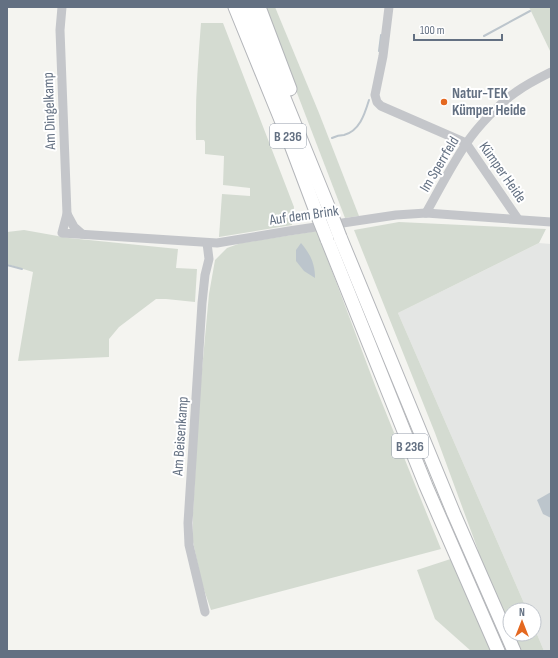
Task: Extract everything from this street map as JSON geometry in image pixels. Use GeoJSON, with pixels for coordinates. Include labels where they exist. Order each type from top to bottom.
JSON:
{"type":"FeatureCollection","features":[{"type":"Feature","properties":{"kind":"highway"},"geometry":{"type":"LineString","coordinates":[[226,7],[257,60]]}},
{"type":"Feature","properties":{"kind":"highway","name":"B 236"},"geometry":{"type":"LineString","coordinates":[[235,7],[426,486],[498,651]]}},
{"type":"Feature","properties":{"kind":"highway","name":"B 236"},"geometry":{"type":"LineString","coordinates":[[247,7],[454,514],[514,651]]}},
{"type":"Feature","properties":{"kind":"highway"},"geometry":{"type":"LineString","coordinates":[[259,7],[295,102],[301,121],[307,153]]}},
{"type":"Feature","properties":{"kind":"street","name":"Am Dingelkamp"},"geometry":{"type":"LineString","coordinates":[[62,7],[60,30],[66,214],[62,233]]}},
{"type":"Feature","properties":{"kind":"street","name":"Kümper Heide"},"geometry":{"type":"LineString","coordinates":[[390,7],[383,56],[375,95],[377,102],[381,106],[466,143],[518,219]]}},
{"type":"Feature","properties":{"kind":"street","name":"Im Sperrfeld"},"geometry":{"type":"LineString","coordinates":[[426,213],[466,143],[480,126],[506,100],[528,84],[551,72]]}},
{"type":"Feature","properties":{"kind":"street","name":"Auf dem Brink"},"geometry":{"type":"LineString","coordinates":[[62,233],[219,243],[396,215],[426,213],[551,222]]}},
{"type":"Feature","properties":{"kind":"street"},"geometry":{"type":"LineString","coordinates":[[66,214],[74,227],[82,234]]}},
{"type":"Feature","properties":{"kind":"street","name":"Am Beisenkamp"},"geometry":{"type":"LineString","coordinates":[[205,612],[189,546],[188,524],[202,303],[205,275],[209,259],[207,243]]}},
{"type":"Feature","properties":{"kind":"street","name":"Am Beisenkamp"},"geometry":{"type":"LineString","coordinates":[[209,259],[214,254],[219,243]]}},
{"type":"Feature","properties":{"kind":"shaded area"},"geometry":{"type":"Polygon","coordinates":[[[264,7],[275,7],[319,113],[359,216],[345,218],[264,7]]]}},
{"type":"Feature","properties":{"kind":"shaded area"},"geometry":{"type":"Polygon","coordinates":[[[529,7],[551,7],[551,53],[529,7]]]}},
{"type":"Feature","properties":{"kind":"shaded area"},"geometry":{"type":"Polygon","coordinates":[[[201,23],[223,23],[294,207],[292,225],[219,237],[222,194],[250,196],[250,188],[223,185],[224,156],[205,154],[204,140],[196,140],[196,96],[201,23]]]}},
{"type":"Feature","properties":{"kind":"shaded area"},"geometry":{"type":"Polygon","coordinates":[[[399,222],[546,229],[539,243],[398,313],[524,602],[502,602],[502,642],[540,642],[544,651],[471,651],[435,619],[417,570],[478,550],[435,433],[354,230],[399,222]]]}},
{"type":"Feature","properties":{"kind":"shaded area"},"geometry":{"type":"Polygon","coordinates":[[[24,230],[69,238],[178,249],[176,268],[197,269],[195,302],[156,299],[119,327],[109,339],[109,357],[18,361],[33,272],[7,264],[7,232],[24,230]]]}},
{"type":"Feature","properties":{"kind":"shaded area"},"geometry":{"type":"Polygon","coordinates":[[[317,231],[376,388],[441,549],[211,610],[202,584],[193,542],[193,513],[199,402],[209,294],[215,260],[227,248],[241,243],[317,231]]]}},
{"type":"Feature","properties":{"kind":"shaded area"},"geometry":{"type":"Polygon","coordinates":[[[301,243],[311,259],[315,278],[304,271],[296,261],[296,250],[301,243]]]}},
{"type":"Feature","properties":{"kind":"shaded area"},"geometry":{"type":"Polygon","coordinates":[[[539,243],[551,244],[551,651],[544,651],[540,642],[542,642],[542,602],[524,602],[398,313],[539,243]]]}},
{"type":"Feature","properties":{"kind":"shaded area"},"geometry":{"type":"Polygon","coordinates":[[[551,492],[551,518],[543,514],[537,500],[551,492]]]}},
{"type":"Feature","properties":{"kind":"waterway"},"geometry":{"type":"LineString","coordinates":[[484,36],[530,11]]}},
{"type":"Feature","properties":{"kind":"waterway"},"geometry":{"type":"LineString","coordinates":[[379,51],[381,35]]}},
{"type":"Feature","properties":{"kind":"waterway"},"geometry":{"type":"LineString","coordinates":[[332,138],[350,133],[358,126],[369,100]]}},
{"type":"Feature","properties":{"kind":"waterway"},"geometry":{"type":"LineString","coordinates":[[7,265],[22,269]]}},
{"type":"Feature","properties":{"kind":"place","name":"Natur-TEK Kümper Heide"},"geometry":{"type":"Point","coordinates":[444,102]}}]}
